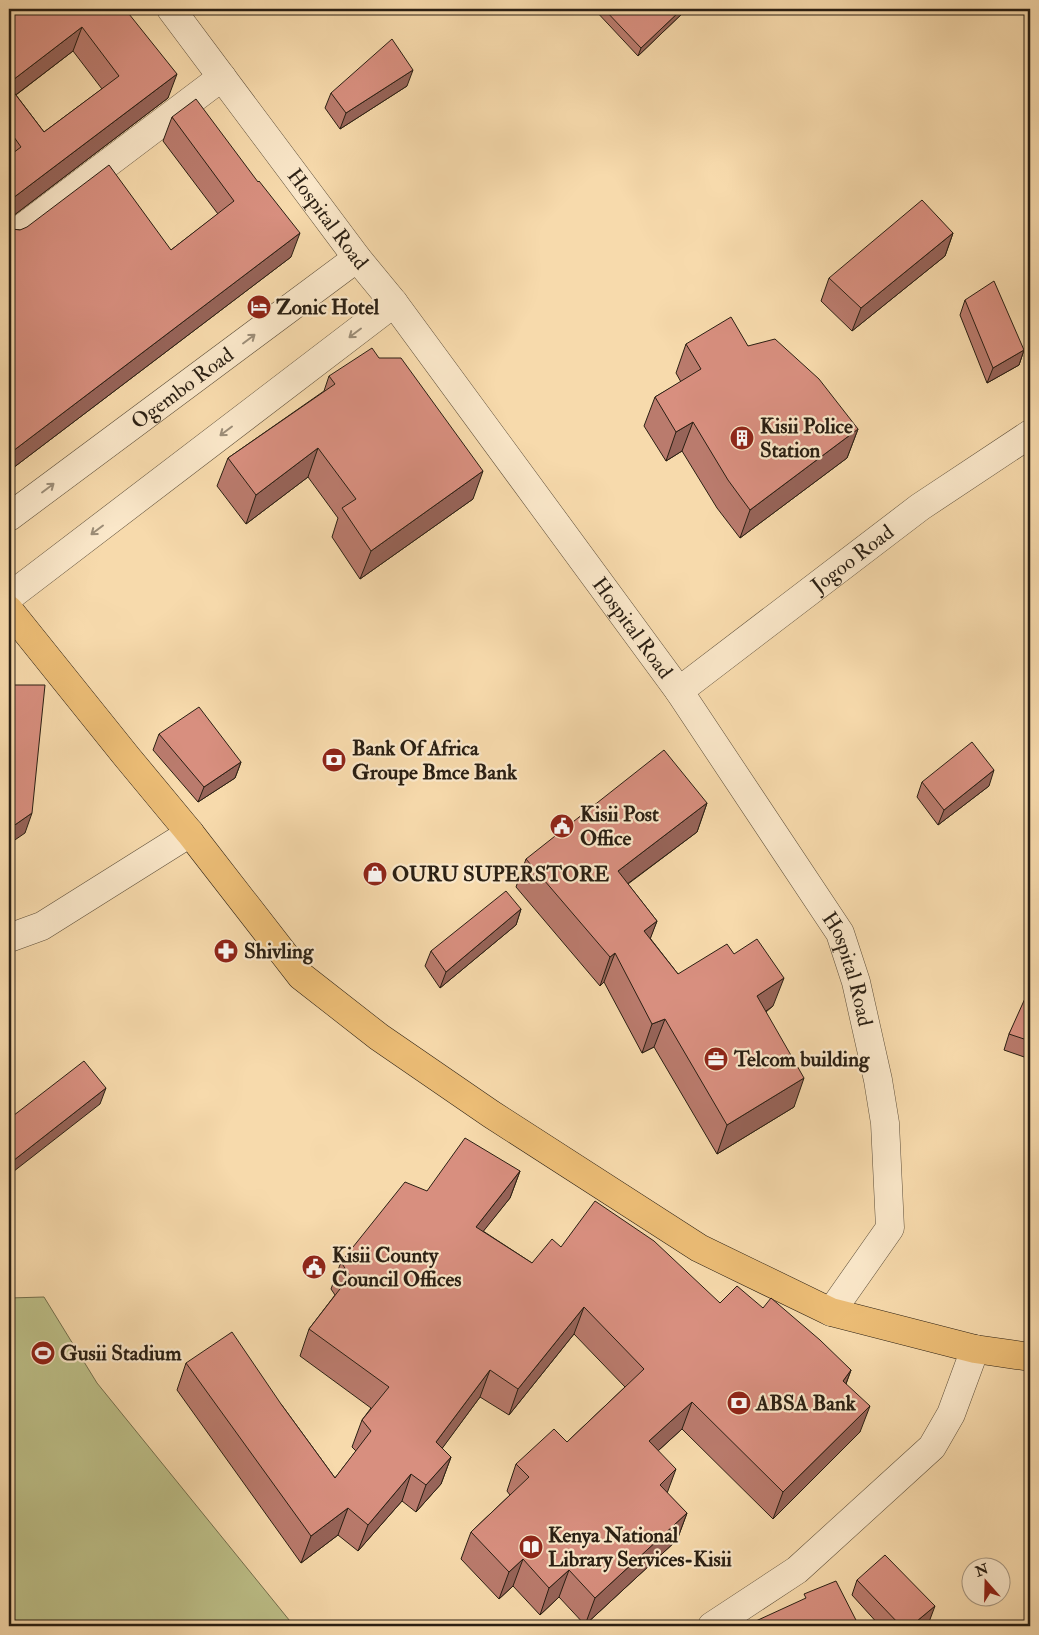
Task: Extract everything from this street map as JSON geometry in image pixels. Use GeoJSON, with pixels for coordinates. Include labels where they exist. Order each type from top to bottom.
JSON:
{"type":"FeatureCollection","features":[{"type":"Feature","properties":{"kind":"highway"},"geometry":{"type":"LineString","coordinates":[[9,610],[126,757],[190,833],[301,976],[378,1037],[492,1114],[699,1248],[831,1312],[975,1349],[1030,1357]]}},
{"type":"Feature","properties":{"kind":"street","name":"Hospital Road"},"geometry":{"type":"LineString","coordinates":[[171,9],[357,258],[394,303],[679,691],[840,933],[856,982],[878,1080],[885,1123],[890,1228],[831,1312]]}},
{"type":"Feature","properties":{"kind":"street"},"geometry":{"type":"LineString","coordinates":[[9,238],[222,77]]}},
{"type":"Feature","properties":{"kind":"street","name":"Ogembo Road"},"geometry":{"type":"LineString","coordinates":[[9,517],[357,258]]}},
{"type":"Feature","properties":{"kind":"street"},"geometry":{"type":"LineString","coordinates":[[9,597],[394,303]]}},
{"type":"Feature","properties":{"kind":"street","name":"Jogoo Road"},"geometry":{"type":"LineString","coordinates":[[679,691],[920,507],[1030,434]]}},
{"type":"Feature","properties":{"kind":"street"},"geometry":{"type":"LineString","coordinates":[[9,938],[42,926],[190,833]]}},
{"type":"Feature","properties":{"kind":"street"},"geometry":{"type":"LineString","coordinates":[[712,1626],[797,1570],[932,1447],[951,1414],[975,1349]]}},
{"type":"Feature","properties":{"kind":"green space"},"geometry":{"type":"Polygon","coordinates":[[[44,1297],[97,1383],[294,1626],[9,1626],[9,1298],[44,1297]]]}},
{"type":"Feature","properties":{"kind":"building"},"geometry":{"type":"Polygon","coordinates":[[[15,9],[125,9],[177,74],[9,201],[9,156],[21,147],[9,130],[9,86],[44,132],[119,76],[82,27],[9,83],[9,13],[15,9]]]}},
{"type":"Feature","properties":{"kind":"building"},"geometry":{"type":"Polygon","coordinates":[[[604,9],[682,9],[641,48],[604,9]]]}},
{"type":"Feature","properties":{"kind":"building"},"geometry":{"type":"Polygon","coordinates":[[[392,39],[413,70],[346,113],[331,93],[392,39]]]}},
{"type":"Feature","properties":{"kind":"building"},"geometry":{"type":"Polygon","coordinates":[[[196,99],[258,182],[300,233],[9,454],[9,226],[12,229],[20,230],[27,227],[109,165],[171,250],[234,201],[172,117],[196,99]]]}},
{"type":"Feature","properties":{"kind":"building"},"geometry":{"type":"Polygon","coordinates":[[[922,200],[953,233],[861,308],[829,278],[922,200]]]}},
{"type":"Feature","properties":{"kind":"building"},"geometry":{"type":"Polygon","coordinates":[[[994,281],[1024,350],[993,368],[965,300],[994,281]]]}},
{"type":"Feature","properties":{"kind":"building","name":"Kisii Police Station"},"geometry":{"type":"Polygon","coordinates":[[[731,317],[748,346],[775,339],[819,379],[858,429],[750,510],[728,480],[693,422],[676,432],[655,397],[701,369],[686,344],[731,317]]]}},
{"type":"Feature","properties":{"kind":"building"},"geometry":{"type":"Polygon","coordinates":[[[372,348],[379,358],[401,358],[483,471],[371,551],[342,508],[356,499],[318,448],[256,495],[228,458],[335,384],[329,376],[372,348]]]}},
{"type":"Feature","properties":{"kind":"building"},"geometry":{"type":"Polygon","coordinates":[[[9,685],[45,685],[32,813],[9,829],[9,685]]]}},
{"type":"Feature","properties":{"kind":"building"},"geometry":{"type":"Polygon","coordinates":[[[199,707],[241,762],[204,787],[159,734],[199,707]]]}},
{"type":"Feature","properties":{"kind":"building"},"geometry":{"type":"Polygon","coordinates":[[[972,742],[994,770],[944,810],[922,782],[972,742]]]}},
{"type":"Feature","properties":{"kind":"building"},"geometry":{"type":"Polygon","coordinates":[[[664,750],[707,803],[618,871],[657,921],[644,931],[678,974],[727,944],[734,954],[757,939],[784,978],[757,996],[804,1078],[727,1125],[665,1019],[652,1024],[615,953],[610,957],[526,859],[664,750]]]}},
{"type":"Feature","properties":{"kind":"building"},"geometry":{"type":"Polygon","coordinates":[[[506,891],[521,909],[446,972],[431,951],[506,891]]]}},
{"type":"Feature","properties":{"kind":"building"},"geometry":{"type":"Polygon","coordinates":[[[1027,994],[1030,996],[1030,1041],[1009,1034],[1027,994]]]}},
{"type":"Feature","properties":{"kind":"building"},"geometry":{"type":"Polygon","coordinates":[[[84,1061],[106,1088],[9,1164],[9,1119],[84,1061]]]}},
{"type":"Feature","properties":{"kind":"building"},"geometry":{"type":"Polygon","coordinates":[[[465,1138],[520,1171],[476,1227],[532,1263],[552,1239],[561,1247],[595,1201],[654,1241],[720,1303],[737,1286],[763,1308],[771,1298],[820,1340],[851,1370],[843,1381],[870,1406],[783,1492],[692,1402],[649,1441],[676,1469],[660,1485],[687,1513],[595,1598],[569,1570],[549,1588],[523,1559],[509,1572],[471,1532],[529,1477],[516,1464],[554,1429],[567,1442],[644,1369],[584,1307],[518,1389],[490,1370],[436,1442],[451,1457],[426,1485],[411,1474],[368,1525],[348,1508],[311,1536],[186,1363],[232,1332],[335,1478],[371,1431],[362,1420],[389,1387],[309,1329],[350,1276],[341,1262],[405,1182],[427,1191],[465,1138]]]}},
{"type":"Feature","properties":{"kind":"building"},"geometry":{"type":"Polygon","coordinates":[[[885,1555],[935,1606],[911,1626],[901,1626],[857,1580],[885,1555]]]}},
{"type":"Feature","properties":{"kind":"building"},"geometry":{"type":"Polygon","coordinates":[[[836,1581],[859,1626],[745,1626],[806,1598],[804,1594],[836,1581]]]}},
{"type":"Feature","properties":{"kind":"place","name":"Zonic Hotel"},"geometry":{"type":"Point","coordinates":[259,307]}},
{"type":"Feature","properties":{"kind":"place","name":"Kisii Police Station"},"geometry":{"type":"Point","coordinates":[742,438]}},
{"type":"Feature","properties":{"kind":"place","name":"Bank Of Africa Groupe Bmce Bank"},"geometry":{"type":"Point","coordinates":[334,760]}},
{"type":"Feature","properties":{"kind":"place","name":"Kisii Post Office"},"geometry":{"type":"Point","coordinates":[562,826]}},
{"type":"Feature","properties":{"kind":"place","name":"OURU SUPERSTORE"},"geometry":{"type":"Point","coordinates":[375,874]}},
{"type":"Feature","properties":{"kind":"place","name":"Shivling"},"geometry":{"type":"Point","coordinates":[226,951]}},
{"type":"Feature","properties":{"kind":"place","name":"Telcom building"},"geometry":{"type":"Point","coordinates":[716,1059]}},
{"type":"Feature","properties":{"kind":"place","name":"Kisii County Council Offices"},"geometry":{"type":"Point","coordinates":[314,1267]}},
{"type":"Feature","properties":{"kind":"place","name":"Gusii Stadium"},"geometry":{"type":"Point","coordinates":[43,1353]}},
{"type":"Feature","properties":{"kind":"place","name":"ABSA Bank"},"geometry":{"type":"Point","coordinates":[739,1403]}},
{"type":"Feature","properties":{"kind":"place","name":"Kenya National Library Services-Kisii"},"geometry":{"type":"Point","coordinates":[531,1547]}}]}
